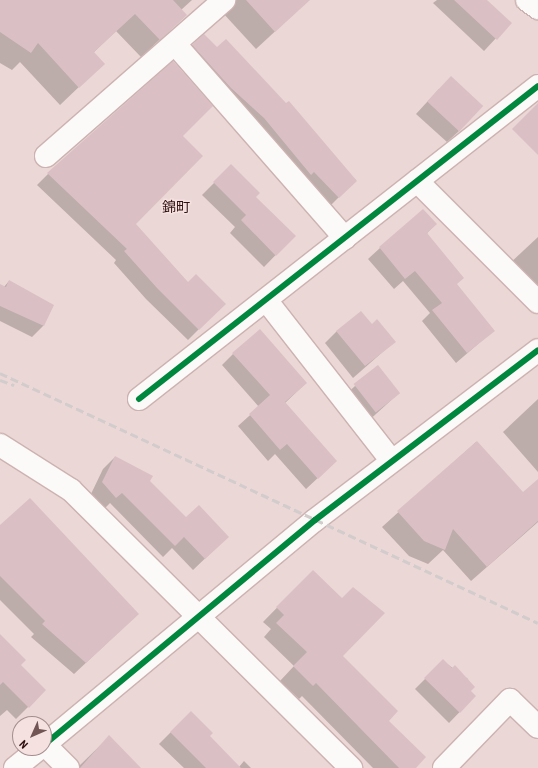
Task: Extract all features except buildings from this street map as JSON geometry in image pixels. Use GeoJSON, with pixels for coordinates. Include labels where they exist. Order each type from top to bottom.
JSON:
{"type":"FeatureCollection","features":[{"type":"Feature","properties":{"kind":"street"},"geometry":{"type":"LineString","coordinates":[[46,156],[224,0]]}},
{"type":"Feature","properties":{"kind":"street"},"geometry":{"type":"LineString","coordinates":[[528,0],[538,8]]}},
{"type":"Feature","properties":{"kind":"street"},"geometry":{"type":"LineString","coordinates":[[175,44],[345,238]]}},
{"type":"Feature","properties":{"kind":"street"},"geometry":{"type":"LineString","coordinates":[[139,399],[538,86]]}},
{"type":"Feature","properties":{"kind":"street"},"geometry":{"type":"LineString","coordinates":[[417,181],[538,302]]}},
{"type":"Feature","properties":{"kind":"street"},"geometry":{"type":"LineString","coordinates":[[266,300],[391,460]]}},
{"type":"Feature","properties":{"kind":"street"},"geometry":{"type":"LineString","coordinates":[[52,738],[200,618],[391,460],[538,350]]}},
{"type":"Feature","properties":{"kind":"street"},"geometry":{"type":"LineString","coordinates":[[5,454],[71,490],[351,768]]}},
{"type":"Feature","properties":{"kind":"street"},"geometry":{"type":"LineString","coordinates":[[444,768],[510,700],[538,726]]}},
{"type":"Feature","properties":{"kind":"street"},"geometry":{"type":"LineString","coordinates":[[52,752],[68,768]]}},
{"type":"Feature","properties":{"kind":"street"},"geometry":{"type":"LineString","coordinates":[[15,768],[30,756]]}},
{"type":"Feature","properties":{"kind":"railway"},"geometry":{"type":"LineString","coordinates":[[0,373],[538,623]]}},
{"type":"Feature","properties":{"kind":"railway"},"geometry":{"type":"LineString","coordinates":[[0,380],[14,385]]}},
{"type":"Feature","properties":{"kind":"cycle path"},"geometry":{"type":"LineString","coordinates":[[139,399],[538,86]]}},
{"type":"Feature","properties":{"kind":"cycle path"},"geometry":{"type":"LineString","coordinates":[[52,738],[315,520],[538,350]]}},
{"type":"Feature","properties":{"kind":"district","name":"錦町"},"geometry":{"type":"Point","coordinates":[176,207]}}]}
